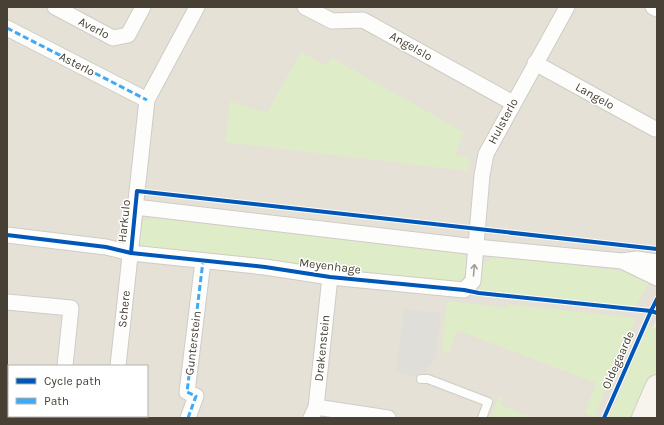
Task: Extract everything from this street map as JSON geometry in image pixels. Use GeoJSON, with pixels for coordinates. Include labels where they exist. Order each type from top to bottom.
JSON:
{"type":"FeatureCollection","features":[{"type":"Feature","properties":{"kind":"main road"},"geometry":{"type":"LineString","coordinates":[[643,418],[657,386]]}},
{"type":"Feature","properties":{"kind":"street","name":"Averlo"},"geometry":{"type":"LineString","coordinates":[[55,7],[113,38],[128,35],[143,7]]}},
{"type":"Feature","properties":{"kind":"street","name":"Harkulo"},"geometry":{"type":"LineString","coordinates":[[131,253],[147,100],[197,7]]}},
{"type":"Feature","properties":{"kind":"street","name":"Angelslo"},"geometry":{"type":"LineString","coordinates":[[306,7],[332,22],[363,20],[513,103]]}},
{"type":"Feature","properties":{"kind":"street","name":"Hulsterlo"},"geometry":{"type":"LineString","coordinates":[[476,247],[482,175],[486,154],[567,7]]}},
{"type":"Feature","properties":{"kind":"street"},"geometry":{"type":"LineString","coordinates":[[653,7],[657,9]]}},
{"type":"Feature","properties":{"kind":"street","name":"Asterlo"},"geometry":{"type":"LineString","coordinates":[[7,28],[147,100]]}},
{"type":"Feature","properties":{"kind":"street","name":"Langelo"},"geometry":{"type":"LineString","coordinates":[[535,63],[655,129]]}},
{"type":"Feature","properties":{"kind":"street"},"geometry":{"type":"LineString","coordinates":[[135,207],[476,247],[622,261],[637,259],[657,262]]}},
{"type":"Feature","properties":{"kind":"street","name":"Meyenhage"},"geometry":{"type":"LineString","coordinates":[[7,235],[106,247],[131,253],[265,267],[330,277],[464,290],[473,281],[476,247]]}},
{"type":"Feature","properties":{"kind":"street","name":"Schere"},"geometry":{"type":"LineString","coordinates":[[118,365],[131,253]]}},
{"type":"Feature","properties":{"kind":"street","name":"Gunterstein"},"geometry":{"type":"LineString","coordinates":[[188,418],[196,396],[187,392],[203,260]]}},
{"type":"Feature","properties":{"kind":"street"},"geometry":{"type":"LineString","coordinates":[[622,261],[657,278]]}},
{"type":"Feature","properties":{"kind":"street","name":"Drakenstein"},"geometry":{"type":"LineString","coordinates":[[314,413],[330,277]]}},
{"type":"Feature","properties":{"kind":"street"},"geometry":{"type":"LineString","coordinates":[[7,302],[71,308],[65,365]]}},
{"type":"Feature","properties":{"kind":"street"},"geometry":{"type":"LineString","coordinates":[[314,413],[388,418]]}},
{"type":"Feature","properties":{"kind":"lane"},"geometry":{"type":"LineString","coordinates":[[421,379],[428,379],[488,402],[482,418]]}},
{"type":"Feature","properties":{"kind":"shaded area"},"geometry":{"type":"Polygon","coordinates":[[[7,7],[657,7],[657,318],[614,418],[7,418],[7,7]]]}},
{"type":"Feature","properties":{"kind":"shaded area"},"geometry":{"type":"Polygon","coordinates":[[[404,309],[441,313],[436,356],[421,379],[396,372],[404,309]]]}},
{"type":"Feature","properties":{"kind":"green space"},"geometry":{"type":"Polygon","coordinates":[[[301,52],[326,66],[332,58],[463,132],[455,156],[469,157],[468,171],[225,142],[230,101],[267,113],[301,52]]]}},
{"type":"Feature","properties":{"kind":"green space"},"geometry":{"type":"Polygon","coordinates":[[[153,218],[458,252],[466,257],[465,272],[458,283],[144,248],[139,242],[139,228],[144,221],[153,218]]]}},
{"type":"Feature","properties":{"kind":"green space"},"geometry":{"type":"Polygon","coordinates":[[[496,256],[636,273],[651,279],[635,307],[483,291],[479,286],[482,268],[486,261],[496,256]]]}},
{"type":"Feature","properties":{"kind":"green space"},"geometry":{"type":"Polygon","coordinates":[[[447,301],[508,308],[508,304],[636,318],[594,417],[585,413],[596,383],[457,330],[448,354],[442,351],[447,301]]]}},
{"type":"Feature","properties":{"kind":"green space"},"geometry":{"type":"Polygon","coordinates":[[[648,326],[657,328],[657,371],[637,418],[609,418],[648,326]]]}},
{"type":"Feature","properties":{"kind":"green space"},"geometry":{"type":"Polygon","coordinates":[[[503,395],[500,405],[534,418],[490,418],[499,397],[503,395]]]}},
{"type":"Feature","properties":{"kind":"marked path"},"geometry":{"type":"LineString","coordinates":[[7,28],[147,100]]}},
{"type":"Feature","properties":{"kind":"marked path"},"geometry":{"type":"LineString","coordinates":[[188,418],[196,396],[187,392],[203,261]]}},
{"type":"Feature","properties":{"kind":"cycle path"},"geometry":{"type":"LineString","coordinates":[[131,253],[137,191],[657,249]]}},
{"type":"Feature","properties":{"kind":"cycle path"},"geometry":{"type":"LineString","coordinates":[[7,235],[106,247],[131,253],[265,267],[330,277],[464,290],[479,293],[651,311],[657,313]]}},
{"type":"Feature","properties":{"kind":"cycle path","name":"Oldegaarde"},"geometry":{"type":"LineString","coordinates":[[604,418],[657,299]]}}]}
